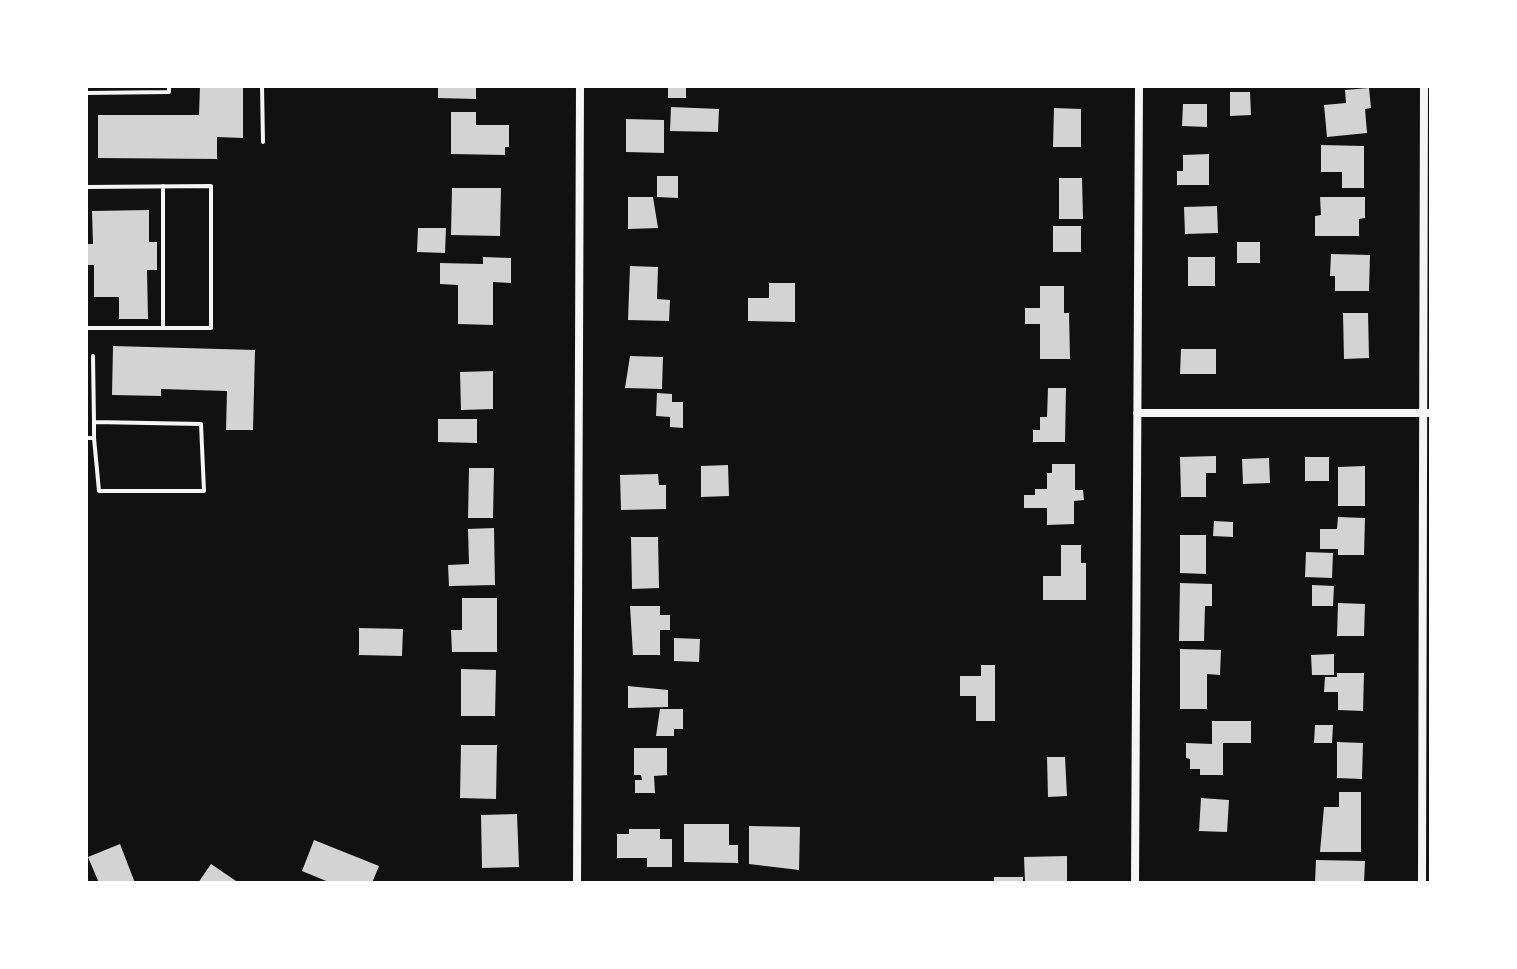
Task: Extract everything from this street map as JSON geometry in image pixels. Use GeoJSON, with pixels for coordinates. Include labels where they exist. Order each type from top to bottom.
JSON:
{"type":"FeatureCollection","features":[{"type":"Feature","properties":{"kind":"street"},"geometry":{"type":"LineString","coordinates":[[577,883],[580,86]]}},
{"type":"Feature","properties":{"kind":"street"},"geometry":{"type":"LineString","coordinates":[[1135,883],[1139,86]]}},
{"type":"Feature","properties":{"kind":"street"},"geometry":{"type":"LineString","coordinates":[[1422,883],[1426,413],[1424,86]]}},
{"type":"Feature","properties":{"kind":"street"},"geometry":{"type":"LineString","coordinates":[[1137,413],[1426,413]]}},
{"type":"Feature","properties":{"kind":"lane"},"geometry":{"type":"LineString","coordinates":[[86,93],[169,92],[169,86]]}},
{"type":"Feature","properties":{"kind":"lane"},"geometry":{"type":"LineString","coordinates":[[262,86],[263,142]]}},
{"type":"Feature","properties":{"kind":"lane"},"geometry":{"type":"LineString","coordinates":[[163,186],[163,328]]}},
{"type":"Feature","properties":{"kind":"lane"},"geometry":{"type":"LineString","coordinates":[[86,187],[211,186],[211,328],[86,328]]}},
{"type":"Feature","properties":{"kind":"lane"},"geometry":{"type":"LineString","coordinates":[[93,356],[94,438],[99,491],[204,491],[201,424],[94,422]]}},
{"type":"Feature","properties":{"kind":"lane"},"geometry":{"type":"LineString","coordinates":[[86,438],[94,438]]}},
{"type":"Feature","properties":{"kind":"building"},"geometry":{"type":"Polygon","coordinates":[[[200,86],[243,86],[243,138],[217,137],[217,159],[98,158],[98,115],[199,115],[200,86]]]}},
{"type":"Feature","properties":{"kind":"building"},"geometry":{"type":"Polygon","coordinates":[[[438,86],[476,86],[476,99],[438,98],[438,86]]]}},
{"type":"Feature","properties":{"kind":"building"},"geometry":{"type":"Polygon","coordinates":[[[668,86],[686,86],[686,98],[668,98],[668,86]]]}},
{"type":"Feature","properties":{"kind":"building"},"geometry":{"type":"Polygon","coordinates":[[[1369,88],[1371,108],[1365,109],[1367,133],[1327,137],[1324,105],[1346,103],[1345,90],[1369,88]]]}},
{"type":"Feature","properties":{"kind":"building"},"geometry":{"type":"Polygon","coordinates":[[[1230,92],[1250,92],[1251,115],[1230,116],[1230,92]]]}},
{"type":"Feature","properties":{"kind":"building"},"geometry":{"type":"Polygon","coordinates":[[[1183,104],[1207,104],[1207,127],[1182,126],[1183,104]]]}},
{"type":"Feature","properties":{"kind":"building"},"geometry":{"type":"Polygon","coordinates":[[[671,107],[719,109],[718,132],[670,131],[671,107]]]}},
{"type":"Feature","properties":{"kind":"building"},"geometry":{"type":"Polygon","coordinates":[[[1054,108],[1081,109],[1081,147],[1053,147],[1054,108]]]}},
{"type":"Feature","properties":{"kind":"building"},"geometry":{"type":"Polygon","coordinates":[[[451,112],[476,112],[476,125],[509,125],[509,147],[505,147],[505,155],[451,154],[451,112]]]}},
{"type":"Feature","properties":{"kind":"building"},"geometry":{"type":"Polygon","coordinates":[[[626,119],[664,120],[664,153],[626,152],[626,119]]]}},
{"type":"Feature","properties":{"kind":"building"},"geometry":{"type":"Polygon","coordinates":[[[1321,145],[1364,146],[1364,188],[1342,188],[1342,172],[1321,172],[1321,145]]]}},
{"type":"Feature","properties":{"kind":"building"},"geometry":{"type":"Polygon","coordinates":[[[1209,154],[1209,185],[1177,185],[1177,171],[1183,171],[1183,155],[1209,154]]]}},
{"type":"Feature","properties":{"kind":"building"},"geometry":{"type":"Polygon","coordinates":[[[657,176],[678,176],[678,198],[657,197],[657,176]]]}},
{"type":"Feature","properties":{"kind":"building"},"geometry":{"type":"Polygon","coordinates":[[[1059,178],[1082,178],[1083,219],[1059,219],[1059,178]]]}},
{"type":"Feature","properties":{"kind":"building"},"geometry":{"type":"Polygon","coordinates":[[[452,188],[501,188],[500,236],[451,235],[452,188]]]}},
{"type":"Feature","properties":{"kind":"building"},"geometry":{"type":"Polygon","coordinates":[[[628,197],[653,197],[658,228],[628,229],[628,197]]]}},
{"type":"Feature","properties":{"kind":"building"},"geometry":{"type":"Polygon","coordinates":[[[1320,197],[1365,197],[1365,218],[1359,219],[1359,236],[1315,236],[1315,216],[1321,215],[1320,197]]]}},
{"type":"Feature","properties":{"kind":"building"},"geometry":{"type":"Polygon","coordinates":[[[1217,206],[1218,233],[1185,234],[1184,207],[1217,206]]]}},
{"type":"Feature","properties":{"kind":"building"},"geometry":{"type":"Polygon","coordinates":[[[149,210],[149,242],[157,242],[157,270],[147,270],[148,319],[119,319],[119,297],[94,297],[94,265],[86,265],[86,244],[93,244],[92,211],[149,210]]]}},
{"type":"Feature","properties":{"kind":"building"},"geometry":{"type":"Polygon","coordinates":[[[1053,226],[1081,226],[1081,252],[1053,252],[1053,226]]]}},
{"type":"Feature","properties":{"kind":"building"},"geometry":{"type":"Polygon","coordinates":[[[418,228],[446,228],[445,253],[417,252],[418,228]]]}},
{"type":"Feature","properties":{"kind":"building"},"geometry":{"type":"Polygon","coordinates":[[[1237,242],[1260,242],[1260,263],[1237,263],[1237,242]]]}},
{"type":"Feature","properties":{"kind":"building"},"geometry":{"type":"Polygon","coordinates":[[[1331,254],[1370,255],[1369,291],[1335,291],[1335,276],[1330,276],[1331,254]]]}},
{"type":"Feature","properties":{"kind":"building"},"geometry":{"type":"Polygon","coordinates":[[[483,257],[511,258],[511,283],[493,282],[493,325],[458,324],[458,285],[440,284],[440,263],[483,264],[483,257]]]}},
{"type":"Feature","properties":{"kind":"building"},"geometry":{"type":"Polygon","coordinates":[[[1188,257],[1215,257],[1215,286],[1188,286],[1188,257]]]}},
{"type":"Feature","properties":{"kind":"building"},"geometry":{"type":"Polygon","coordinates":[[[630,266],[658,267],[657,299],[670,300],[669,321],[628,320],[630,266]]]}},
{"type":"Feature","properties":{"kind":"building"},"geometry":{"type":"Polygon","coordinates":[[[769,283],[795,283],[795,322],[748,321],[748,298],[769,298],[769,283]]]}},
{"type":"Feature","properties":{"kind":"building"},"geometry":{"type":"Polygon","coordinates":[[[1040,286],[1064,286],[1064,313],[1069,313],[1070,359],[1040,359],[1040,324],[1025,324],[1025,308],[1040,308],[1040,286]]]}},
{"type":"Feature","properties":{"kind":"building"},"geometry":{"type":"Polygon","coordinates":[[[1343,313],[1368,313],[1369,358],[1344,359],[1343,313]]]}},
{"type":"Feature","properties":{"kind":"building"},"geometry":{"type":"Polygon","coordinates":[[[113,346],[255,350],[253,430],[226,430],[227,391],[161,389],[161,396],[112,395],[113,346]]]}},
{"type":"Feature","properties":{"kind":"building"},"geometry":{"type":"Polygon","coordinates":[[[1181,349],[1216,349],[1216,374],[1180,374],[1181,349]]]}},
{"type":"Feature","properties":{"kind":"building"},"geometry":{"type":"Polygon","coordinates":[[[630,356],[663,357],[662,389],[625,388],[630,356]]]}},
{"type":"Feature","properties":{"kind":"building"},"geometry":{"type":"Polygon","coordinates":[[[493,371],[493,409],[461,410],[460,372],[493,371]]]}},
{"type":"Feature","properties":{"kind":"building"},"geometry":{"type":"Polygon","coordinates":[[[1048,388],[1066,388],[1065,442],[1033,442],[1033,430],[1040,430],[1040,417],[1047,417],[1048,388]]]}},
{"type":"Feature","properties":{"kind":"building"},"geometry":{"type":"Polygon","coordinates":[[[657,393],[672,394],[672,402],[683,402],[683,428],[670,427],[670,417],[656,416],[657,393]]]}},
{"type":"Feature","properties":{"kind":"building"},"geometry":{"type":"Polygon","coordinates":[[[438,419],[477,419],[477,443],[438,442],[438,419]]]}},
{"type":"Feature","properties":{"kind":"building"},"geometry":{"type":"Polygon","coordinates":[[[1216,456],[1216,473],[1206,473],[1206,497],[1181,497],[1180,457],[1216,456]]]}},
{"type":"Feature","properties":{"kind":"building"},"geometry":{"type":"Polygon","coordinates":[[[1305,457],[1329,457],[1329,481],[1305,481],[1305,457]]]}},
{"type":"Feature","properties":{"kind":"building"},"geometry":{"type":"Polygon","coordinates":[[[1269,458],[1270,483],[1243,484],[1242,459],[1269,458]]]}},
{"type":"Feature","properties":{"kind":"building"},"geometry":{"type":"Polygon","coordinates":[[[1052,464],[1075,464],[1075,490],[1083,490],[1084,500],[1074,501],[1074,524],[1047,525],[1047,508],[1024,508],[1024,495],[1035,495],[1035,489],[1047,489],[1047,473],[1052,473],[1052,464]]]}},
{"type":"Feature","properties":{"kind":"building"},"geometry":{"type":"Polygon","coordinates":[[[728,465],[729,496],[701,497],[701,466],[728,465]]]}},
{"type":"Feature","properties":{"kind":"building"},"geometry":{"type":"Polygon","coordinates":[[[1365,466],[1365,506],[1338,506],[1338,467],[1365,466]]]}},
{"type":"Feature","properties":{"kind":"building"},"geometry":{"type":"Polygon","coordinates":[[[469,468],[494,468],[493,518],[468,518],[469,468]]]}},
{"type":"Feature","properties":{"kind":"building"},"geometry":{"type":"Polygon","coordinates":[[[658,474],[659,485],[666,485],[666,509],[621,510],[620,475],[658,474]]]}},
{"type":"Feature","properties":{"kind":"building"},"geometry":{"type":"Polygon","coordinates":[[[1338,517],[1365,518],[1364,555],[1338,555],[1338,549],[1320,549],[1320,529],[1337,529],[1338,517]]]}},
{"type":"Feature","properties":{"kind":"building"},"geometry":{"type":"Polygon","coordinates":[[[1214,521],[1233,522],[1233,537],[1213,536],[1214,521]]]}},
{"type":"Feature","properties":{"kind":"building"},"geometry":{"type":"Polygon","coordinates":[[[494,528],[495,585],[449,586],[448,565],[469,564],[468,529],[494,528]]]}},
{"type":"Feature","properties":{"kind":"building"},"geometry":{"type":"Polygon","coordinates":[[[1180,535],[1206,535],[1206,574],[1180,573],[1180,535]]]}},
{"type":"Feature","properties":{"kind":"building"},"geometry":{"type":"Polygon","coordinates":[[[631,537],[658,537],[659,588],[632,589],[631,537]]]}},
{"type":"Feature","properties":{"kind":"building"},"geometry":{"type":"Polygon","coordinates":[[[1061,545],[1081,545],[1081,563],[1086,563],[1086,600],[1043,600],[1043,576],[1061,576],[1061,545]]]}},
{"type":"Feature","properties":{"kind":"building"},"geometry":{"type":"Polygon","coordinates":[[[1306,552],[1333,553],[1332,578],[1305,577],[1306,552]]]}},
{"type":"Feature","properties":{"kind":"building"},"geometry":{"type":"Polygon","coordinates":[[[1180,583],[1212,584],[1212,606],[1205,606],[1204,641],[1179,641],[1180,583]]]}},
{"type":"Feature","properties":{"kind":"building"},"geometry":{"type":"Polygon","coordinates":[[[1312,585],[1334,586],[1333,606],[1312,606],[1312,585]]]}},
{"type":"Feature","properties":{"kind":"building"},"geometry":{"type":"Polygon","coordinates":[[[462,598],[497,598],[497,652],[452,652],[451,630],[462,630],[462,598]]]}},
{"type":"Feature","properties":{"kind":"building"},"geometry":{"type":"Polygon","coordinates":[[[1338,603],[1365,604],[1364,636],[1337,636],[1338,603]]]}},
{"type":"Feature","properties":{"kind":"building"},"geometry":{"type":"Polygon","coordinates":[[[630,606],[660,606],[660,615],[670,615],[670,630],[660,630],[660,655],[633,655],[630,606]]]}},
{"type":"Feature","properties":{"kind":"building"},"geometry":{"type":"Polygon","coordinates":[[[359,628],[403,629],[402,656],[359,655],[359,628]]]}},
{"type":"Feature","properties":{"kind":"building"},"geometry":{"type":"Polygon","coordinates":[[[674,638],[700,639],[699,662],[674,661],[674,638]]]}},
{"type":"Feature","properties":{"kind":"building"},"geometry":{"type":"Polygon","coordinates":[[[1180,649],[1221,650],[1220,675],[1207,674],[1207,709],[1180,709],[1180,649]]]}},
{"type":"Feature","properties":{"kind":"building"},"geometry":{"type":"Polygon","coordinates":[[[1334,654],[1334,675],[1312,675],[1311,655],[1334,654]]]}},
{"type":"Feature","properties":{"kind":"building"},"geometry":{"type":"Polygon","coordinates":[[[981,665],[995,665],[995,721],[976,721],[976,696],[960,696],[960,676],[981,676],[981,665]]]}},
{"type":"Feature","properties":{"kind":"building"},"geometry":{"type":"Polygon","coordinates":[[[461,669],[496,670],[495,716],[461,716],[461,669]]]}},
{"type":"Feature","properties":{"kind":"building"},"geometry":{"type":"Polygon","coordinates":[[[1337,673],[1364,673],[1363,711],[1338,710],[1338,692],[1324,692],[1325,677],[1337,677],[1337,673]]]}},
{"type":"Feature","properties":{"kind":"building"},"geometry":{"type":"Polygon","coordinates":[[[628,686],[668,690],[668,707],[628,708],[628,686]]]}},
{"type":"Feature","properties":{"kind":"building"},"geometry":{"type":"Polygon","coordinates":[[[660,709],[683,709],[683,729],[674,729],[674,736],[656,736],[660,709]]]}},
{"type":"Feature","properties":{"kind":"building"},"geometry":{"type":"Polygon","coordinates":[[[1212,721],[1251,721],[1251,743],[1223,743],[1223,775],[1200,775],[1200,769],[1190,769],[1186,743],[1212,744],[1212,721]]]}},
{"type":"Feature","properties":{"kind":"building"},"geometry":{"type":"Polygon","coordinates":[[[1315,725],[1333,725],[1332,743],[1314,743],[1315,725]]]}},
{"type":"Feature","properties":{"kind":"building"},"geometry":{"type":"Polygon","coordinates":[[[1337,742],[1363,743],[1362,779],[1337,778],[1337,742]]]}},
{"type":"Feature","properties":{"kind":"building"},"geometry":{"type":"Polygon","coordinates":[[[461,745],[497,745],[496,799],[460,798],[461,745]]]}},
{"type":"Feature","properties":{"kind":"building"},"geometry":{"type":"Polygon","coordinates":[[[634,748],[667,748],[667,775],[654,776],[655,793],[635,793],[635,780],[642,780],[641,775],[634,775],[634,748]]]}},
{"type":"Feature","properties":{"kind":"building"},"geometry":{"type":"Polygon","coordinates":[[[1047,757],[1065,757],[1067,796],[1048,797],[1047,757]]]}},
{"type":"Feature","properties":{"kind":"building"},"geometry":{"type":"Polygon","coordinates":[[[1339,792],[1361,792],[1361,852],[1320,852],[1324,807],[1339,807],[1339,792]]]}},
{"type":"Feature","properties":{"kind":"building"},"geometry":{"type":"Polygon","coordinates":[[[1201,798],[1229,800],[1227,832],[1199,831],[1201,798]]]}},
{"type":"Feature","properties":{"kind":"building"},"geometry":{"type":"Polygon","coordinates":[[[517,814],[519,867],[482,868],[481,815],[517,814]]]}},
{"type":"Feature","properties":{"kind":"building"},"geometry":{"type":"Polygon","coordinates":[[[684,824],[729,824],[729,845],[738,845],[738,863],[684,862],[684,824]]]}},
{"type":"Feature","properties":{"kind":"building"},"geometry":{"type":"Polygon","coordinates":[[[749,826],[800,827],[799,870],[749,864],[749,826]]]}},
{"type":"Feature","properties":{"kind":"building"},"geometry":{"type":"Polygon","coordinates":[[[629,829],[660,829],[660,839],[672,839],[672,867],[647,867],[647,858],[617,858],[617,834],[629,834],[629,829]]]}},
{"type":"Feature","properties":{"kind":"building"},"geometry":{"type":"Polygon","coordinates":[[[314,840],[379,866],[372,883],[331,883],[302,871],[314,840]]]}},
{"type":"Feature","properties":{"kind":"building"},"geometry":{"type":"Polygon","coordinates":[[[120,844],[135,883],[99,883],[88,857],[120,844]]]}},
{"type":"Feature","properties":{"kind":"building"},"geometry":{"type":"Polygon","coordinates":[[[1067,856],[1067,881],[1025,882],[1024,857],[1067,856]]]}},
{"type":"Feature","properties":{"kind":"building"},"geometry":{"type":"Polygon","coordinates":[[[1316,860],[1365,861],[1364,883],[1315,882],[1316,860]]]}},
{"type":"Feature","properties":{"kind":"building"},"geometry":{"type":"Polygon","coordinates":[[[211,864],[239,883],[198,883],[211,864]]]}},
{"type":"Feature","properties":{"kind":"building"},"geometry":{"type":"Polygon","coordinates":[[[994,877],[1023,877],[1023,883],[994,883],[994,877]]]}}]}
